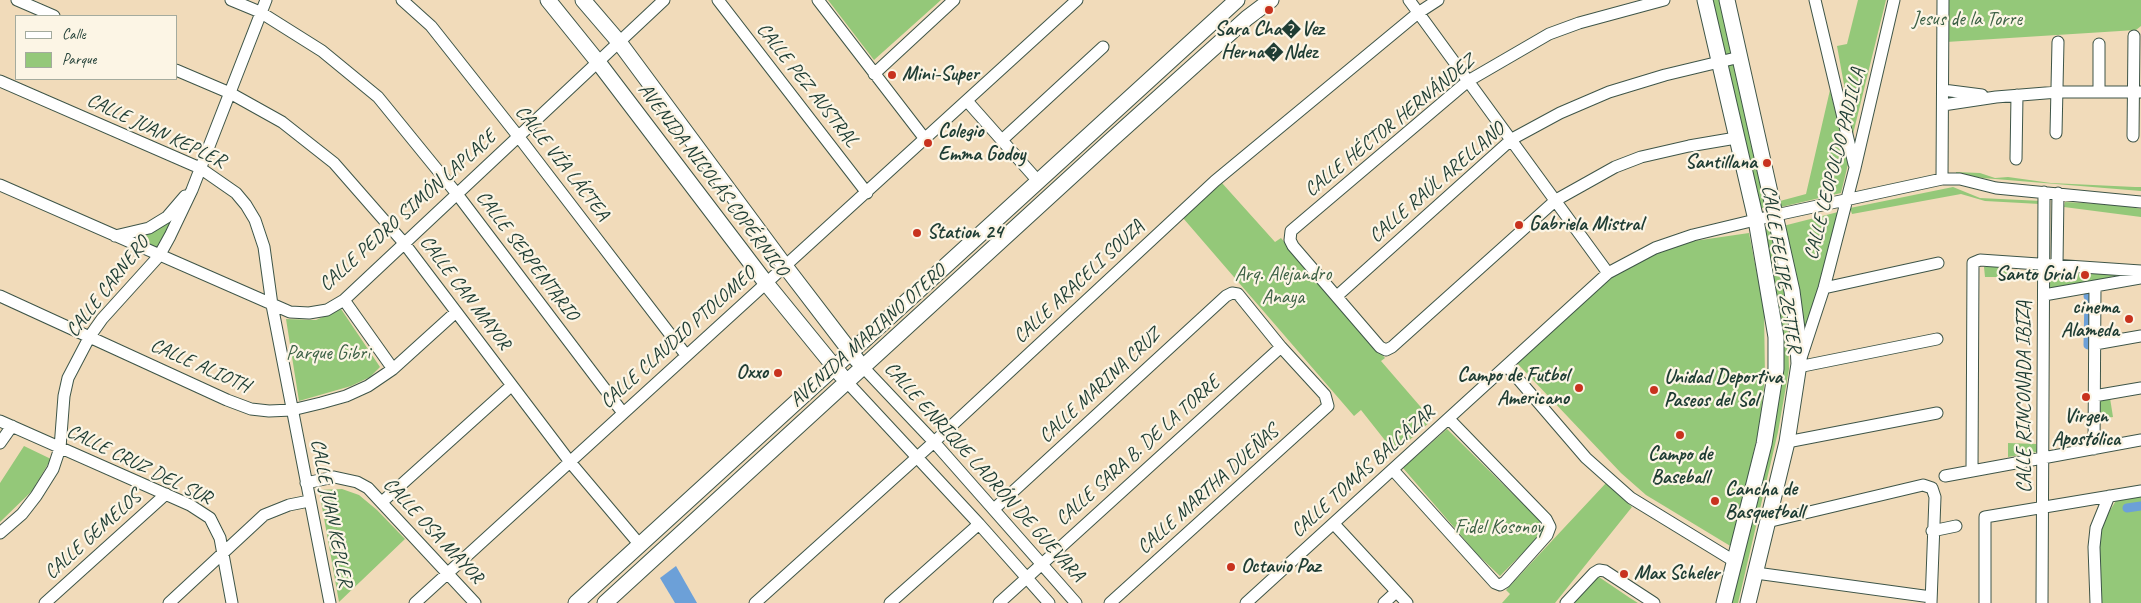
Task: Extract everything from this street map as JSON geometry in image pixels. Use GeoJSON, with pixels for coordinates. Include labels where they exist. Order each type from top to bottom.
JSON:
{"type":"FeatureCollection","features":[{"type":"Feature","properties":{"kind":"main road","name":"AVENIDA NICOLÁS COPÉRNICO"},"geometry":{"type":"LineString","coordinates":[[548,0],[598,62],[766,283],[834,369],[847,382]]}},
{"type":"Feature","properties":{"kind":"main road","name":"AVENIDA NICOLÁS COPÉRNICO"},"geometry":{"type":"LineString","coordinates":[[583,0],[619,42],[785,266],[863,367]]}},
{"type":"Feature","properties":{"kind":"main road","name":"CALLE FELIPE ZETTER"},"geometry":{"type":"LineString","coordinates":[[1704,0],[1756,220],[1776,337],[1776,369],[1764,444],[1724,603]]}},
{"type":"Feature","properties":{"kind":"main road","name":"CALLE FELIPE ZETTER"},"geometry":{"type":"LineString","coordinates":[[1726,0],[1792,291],[1799,366],[1787,442],[1748,603]]}},
{"type":"Feature","properties":{"kind":"main road","name":"AVENIDA MARIANO OTERO"},"geometry":{"type":"LineString","coordinates":[[576,603],[852,353],[1235,1]]}},
{"type":"Feature","properties":{"kind":"main road","name":"AVENIDA MARIANO OTERO"},"geometry":{"type":"LineString","coordinates":[[605,603],[1266,1]]}},
{"type":"Feature","properties":{"kind":"street"},"geometry":{"type":"LineString","coordinates":[[16,0],[52,15]]}},
{"type":"Feature","properties":{"kind":"street","name":"CALLE SERPENTARIO"},"geometry":{"type":"LineString","coordinates":[[231,0],[260,12],[322,52],[378,97],[457,194],[623,413]]}},
{"type":"Feature","properties":{"kind":"street","name":"CALLE CARNERO"},"geometry":{"type":"LineString","coordinates":[[0,533],[22,514],[54,469],[60,448],[64,396],[68,378],[90,336],[102,319],[159,256],[178,221],[266,0]]}},
{"type":"Feature","properties":{"kind":"street","name":"CALLE VÍA LÁCTEA"},"geometry":{"type":"LineString","coordinates":[[402,0],[431,26],[686,355]]}},
{"type":"Feature","properties":{"kind":"street","name":"CALLE PEDRO SIMÓN LAPLACE"},"geometry":{"type":"LineString","coordinates":[[0,185],[290,312],[309,313],[327,310],[344,300],[664,0]]}},
{"type":"Feature","properties":{"kind":"street","name":"CALLE PEZ AUSTRAL"},"geometry":{"type":"LineString","coordinates":[[718,0],[867,193]]}},
{"type":"Feature","properties":{"kind":"street"},"geometry":{"type":"LineString","coordinates":[[818,0],[925,139]]}},
{"type":"Feature","properties":{"kind":"street"},"geometry":{"type":"LineString","coordinates":[[874,74],[954,0]]}},
{"type":"Feature","properties":{"kind":"street","name":"CALLE CLAUDIO PTOLOMEO"},"geometry":{"type":"LineString","coordinates":[[414,603],[1077,0]]}},
{"type":"Feature","properties":{"kind":"street"},"geometry":{"type":"LineString","coordinates":[[1409,0],[1608,273]]}},
{"type":"Feature","properties":{"kind":"street","name":"CALLE ARACELI SOUZA"},"geometry":{"type":"LineString","coordinates":[[755,603],[934,442],[1215,180],[1418,12],[1438,0]]}},
{"type":"Feature","properties":{"kind":"street","name":"CALLE HÉCTOR HERNÁNDEZ"},"geometry":{"type":"LineString","coordinates":[[1337,296],[1296,250],[1290,240],[1291,231],[1468,81],[1549,34],[1579,22],[1664,0]]}},
{"type":"Feature","properties":{"kind":"street"},"geometry":{"type":"LineString","coordinates":[[1816,0],[1855,168]]}},
{"type":"Feature","properties":{"kind":"street","name":"CALLE LEOPOLDO PADILLA"},"geometry":{"type":"LineString","coordinates":[[1799,366],[1824,288],[1855,168],[1894,0]]}},
{"type":"Feature","properties":{"kind":"street"},"geometry":{"type":"LineString","coordinates":[[1942,180],[1943,0]]}},
{"type":"Feature","properties":{"kind":"street"},"geometry":{"type":"LineString","coordinates":[[1235,1],[1247,18]]}},
{"type":"Feature","properties":{"kind":"street"},"geometry":{"type":"LineString","coordinates":[[2133,136],[2138,92],[2134,36]]}},
{"type":"Feature","properties":{"kind":"street"},"geometry":{"type":"LineString","coordinates":[[2056,133],[2058,42]]}},
{"type":"Feature","properties":{"kind":"street"},"geometry":{"type":"LineString","coordinates":[[2099,44],[2099,91]]}},
{"type":"Feature","properties":{"kind":"street"},"geometry":{"type":"LineString","coordinates":[[1002,140],[1103,47]]}},
{"type":"Feature","properties":{"kind":"street","name":"CALLE RAÚL ARELLANO"},"geometry":{"type":"LineString","coordinates":[[1337,296],[1512,139],[1560,113],[1609,92],[1740,57]]}},
{"type":"Feature","properties":{"kind":"street","name":"CALLE CAN MAYOR"},"geometry":{"type":"LineString","coordinates":[[178,71],[230,93],[282,122],[325,155],[404,243],[570,462],[640,545]]}},
{"type":"Feature","properties":{"kind":"street","name":"CALLE JUAN KEPLER"},"geometry":{"type":"LineString","coordinates":[[0,81],[200,168],[236,193],[255,220],[264,247],[272,305],[330,603]]}},
{"type":"Feature","properties":{"kind":"street"},"geometry":{"type":"LineString","coordinates":[[1943,90],[1996,97]]}},
{"type":"Feature","properties":{"kind":"street"},"geometry":{"type":"LineString","coordinates":[[1943,105],[1996,97],[2058,92],[2138,92]]}},
{"type":"Feature","properties":{"kind":"street"},"geometry":{"type":"LineString","coordinates":[[2016,159],[2017,95]]}},
{"type":"Feature","properties":{"kind":"street"},"geometry":{"type":"LineString","coordinates":[[967,101],[1038,181]]}},
{"type":"Feature","properties":{"kind":"street"},"geometry":{"type":"LineString","coordinates":[[1337,296],[1380,347],[1386,350],[1392,347],[1556,200],[1615,167],[1641,158],[1689,146],[1736,138]]}},
{"type":"Feature","properties":{"kind":"street","name":"CALLE CARNERO"},"geometry":{"type":"LineString","coordinates":[[114,236],[149,228],[167,216],[184,197],[200,168]]}},
{"type":"Feature","properties":{"kind":"street","name":"CALLE TOMÁS BALCÁZAR"},"geometry":{"type":"LineString","coordinates":[[1246,603],[1608,273],[1631,259],[1674,241],[1756,220],[1846,199],[1942,180],[1960,179],[1996,188],[2141,202]]}},
{"type":"Feature","properties":{"kind":"street","name":"CALLE RINCONADA IBIZA"},"geometry":{"type":"LineString","coordinates":[[2042,603],[2044,192]]}},
{"type":"Feature","properties":{"kind":"street"},"geometry":{"type":"LineString","coordinates":[[2057,264],[2058,193]]}},
{"type":"Feature","properties":{"kind":"street"},"geometry":{"type":"LineString","coordinates":[[1972,471],[1972,265],[1975,261],[2044,263],[2141,271]]}},
{"type":"Feature","properties":{"kind":"street"},"geometry":{"type":"LineString","coordinates":[[1824,288],[1938,264]]}},
{"type":"Feature","properties":{"kind":"street"},"geometry":{"type":"LineString","coordinates":[[2044,295],[2141,278]]}},
{"type":"Feature","properties":{"kind":"street"},"geometry":{"type":"LineString","coordinates":[[2094,449],[2095,286]]}},
{"type":"Feature","properties":{"kind":"street","name":"CALLE MARINA CRUZ"},"geometry":{"type":"LineString","coordinates":[[994,509],[1226,296],[1232,293],[1238,294],[1281,347]]}},
{"type":"Feature","properties":{"kind":"street","name":"CALLE ALIOTH"},"geometry":{"type":"LineString","coordinates":[[0,296],[251,409],[292,410],[346,396],[368,386],[393,369],[456,312]]}},
{"type":"Feature","properties":{"kind":"street"},"geometry":{"type":"LineString","coordinates":[[344,300],[393,369]]}},
{"type":"Feature","properties":{"kind":"street"},"geometry":{"type":"LineString","coordinates":[[2095,344],[2141,336]]}},
{"type":"Feature","properties":{"kind":"street"},"geometry":{"type":"LineString","coordinates":[[1799,366],[1937,338]]}},
{"type":"Feature","properties":{"kind":"street","name":"CALLE MARTHA DUEÑAS"},"geometry":{"type":"LineString","coordinates":[[1110,603],[1326,409],[1328,402],[1326,395],[1281,347]]}},
{"type":"Feature","properties":{"kind":"street","name":"CALLE SARA B. DE LA TORRE"},"geometry":{"type":"LineString","coordinates":[[999,603],[1281,347]]}},
{"type":"Feature","properties":{"kind":"street"},"geometry":{"type":"LineString","coordinates":[[1507,366],[1586,458],[1631,498],[1734,561]]}},
{"type":"Feature","properties":{"kind":"street","name":"CALLE ENRIQUE LADRÓN DE GUEVARA"},"geometry":{"type":"LineString","coordinates":[[863,367],[934,442],[1076,603]]}},
{"type":"Feature","properties":{"kind":"street","name":"CALLE ENRIQUE LADRÓN DE GUEVARA"},"geometry":{"type":"LineString","coordinates":[[847,382],[980,524],[1050,603]]}},
{"type":"Feature","properties":{"kind":"street"},"geometry":{"type":"LineString","coordinates":[[382,502],[511,386]]}},
{"type":"Feature","properties":{"kind":"street"},"geometry":{"type":"LineString","coordinates":[[2094,396],[2141,388]]}},
{"type":"Feature","properties":{"kind":"street"},"geometry":{"type":"LineString","coordinates":[[1787,442],[1936,413]]}},
{"type":"Feature","properties":{"kind":"street"},"geometry":{"type":"LineString","coordinates":[[1393,470],[1495,583],[1500,585],[1506,582],[1547,535],[1550,527],[1546,520],[1449,419]]}},
{"type":"Feature","properties":{"kind":"street","name":"CALLE CRUZ DEL SUR"},"geometry":{"type":"LineString","coordinates":[[0,421],[190,505],[210,518],[216,526],[224,553],[232,603]]}},
{"type":"Feature","properties":{"kind":"street"},"geometry":{"type":"LineString","coordinates":[[0,444],[12,426]]}},
{"type":"Feature","properties":{"kind":"street"},"geometry":{"type":"LineString","coordinates":[[1945,476],[2141,440]]}},
{"type":"Feature","properties":{"kind":"street","name":"CALLE OSA MAYOR"},"geometry":{"type":"LineString","coordinates":[[306,483],[324,478],[344,478],[368,488],[475,603]]}},
{"type":"Feature","properties":{"kind":"street"},"geometry":{"type":"LineString","coordinates":[[1756,573],[1931,600],[1932,532],[1935,497],[1932,488],[1923,485],[1767,522]]}},
{"type":"Feature","properties":{"kind":"street"},"geometry":{"type":"LineString","coordinates":[[1985,603],[1985,517],[2141,491]]}},
{"type":"Feature","properties":{"kind":"street","name":"CALLE GEMELOS"},"geometry":{"type":"LineString","coordinates":[[45,603],[166,494]]}},
{"type":"Feature","properties":{"kind":"street"},"geometry":{"type":"LineString","coordinates":[[2097,602],[2094,547],[2096,528],[2109,496]]}},
{"type":"Feature","properties":{"kind":"street"},"geometry":{"type":"LineString","coordinates":[[169,603],[264,515],[289,505],[310,501]]}},
{"type":"Feature","properties":{"kind":"street"},"geometry":{"type":"LineString","coordinates":[[890,603],[980,524]]}},
{"type":"Feature","properties":{"kind":"street"},"geometry":{"type":"LineString","coordinates":[[1334,524],[1407,603]]}},
{"type":"Feature","properties":{"kind":"street"},"geometry":{"type":"LineString","coordinates":[[1932,532],[1956,526]]}},
{"type":"Feature","properties":{"kind":"street"},"geometry":{"type":"LineString","coordinates":[[1566,603],[1599,570],[1605,571],[1654,603]]}},
{"type":"Feature","properties":{"kind":"street"},"geometry":{"type":"LineString","coordinates":[[1384,603],[1396,592]]}},
{"type":"Feature","properties":{"kind":"green space"},"geometry":{"type":"Polygon","coordinates":[[[828,0],[941,0],[874,60],[828,0]]]}},
{"type":"Feature","properties":{"kind":"green space"},"geometry":{"type":"Polygon","coordinates":[[[1711,0],[1721,0],[1733,53],[1724,55],[1711,0]]]}},
{"type":"Feature","properties":{"kind":"green space"},"geometry":{"type":"Polygon","coordinates":[[[1858,0],[1886,0],[1853,134],[1837,46],[1847,44],[1858,0]]]}},
{"type":"Feature","properties":{"kind":"green space","name":"Jesus de la Torre"},"geometry":{"type":"Polygon","coordinates":[[[1947,0],[2141,0],[2141,26],[2136,30],[1946,42],[1947,0]]]}},
{"type":"Feature","properties":{"kind":"green space"},"geometry":{"type":"Polygon","coordinates":[[[1735,62],[1768,207],[1758,209],[1725,65],[1735,62]]]}},
{"type":"Feature","properties":{"kind":"green space"},"geometry":{"type":"Polygon","coordinates":[[[1830,90],[1848,164],[1841,193],[1781,207],[1780,201],[1806,194],[1830,90]]]}},
{"type":"Feature","properties":{"kind":"green space"},"geometry":{"type":"Polygon","coordinates":[[[1956,172],[1980,173],[1995,178],[2008,177],[2051,183],[2141,187],[2141,191],[1983,178],[1956,174],[1956,172]]]}},
{"type":"Feature","properties":{"kind":"green space","name":"Arq. Alejandro Anaya"},"geometry":{"type":"Polygon","coordinates":[[[1222,183],[1275,242],[1281,238],[1385,358],[1381,361],[1432,420],[1395,453],[1361,410],[1354,416],[1183,218],[1222,183]]]}},
{"type":"Feature","properties":{"kind":"green space"},"geometry":{"type":"Polygon","coordinates":[[[1953,187],[1980,198],[2042,201],[2040,204],[1985,201],[1961,194],[1852,214],[1850,208],[1953,187]]]}},
{"type":"Feature","properties":{"kind":"green space"},"geometry":{"type":"Polygon","coordinates":[[[2065,202],[2119,205],[2141,209],[2141,217],[2064,207],[2065,202]]]}},
{"type":"Feature","properties":{"kind":"green space"},"geometry":{"type":"Polygon","coordinates":[[[1838,212],[1806,332],[1802,332],[1783,226],[1838,212]]]}},
{"type":"Feature","properties":{"kind":"green space"},"geometry":{"type":"Polygon","coordinates":[[[168,218],[175,223],[156,249],[137,239],[168,218]]]}},
{"type":"Feature","properties":{"kind":"green space"},"geometry":{"type":"Polygon","coordinates":[[[1770,228],[1773,231],[1787,300],[1789,369],[1778,432],[1738,603],[1730,603],[1771,430],[1778,302],[1763,233],[1765,229],[1770,228]]]}},
{"type":"Feature","properties":{"kind":"green space","name":"Unidad Deportiva Paseos del Sol"},"geometry":{"type":"Polygon","coordinates":[[[1749,233],[1764,310],[1765,378],[1759,428],[1732,547],[1646,495],[1621,473],[1516,362],[1610,277],[1642,258],[1687,242],[1749,233]]]}},
{"type":"Feature","properties":{"kind":"green space"},"geometry":{"type":"Polygon","coordinates":[[[2048,264],[2128,273],[2050,291],[2046,281],[2048,264]]]}},
{"type":"Feature","properties":{"kind":"green space"},"geometry":{"type":"Polygon","coordinates":[[[2009,266],[2009,277],[1985,277],[1984,267],[2009,266]]]}},
{"type":"Feature","properties":{"kind":"green space","name":"Parque Gibri"},"geometry":{"type":"Polygon","coordinates":[[[341,309],[380,367],[370,377],[351,386],[299,401],[286,319],[316,320],[341,309]]]}},
{"type":"Feature","properties":{"kind":"green space"},"geometry":{"type":"Polygon","coordinates":[[[2110,398],[2113,417],[2098,419],[2099,399],[2110,398]]]}},
{"type":"Feature","properties":{"kind":"green space","name":"Fidel Kosonoy"},"geometry":{"type":"Polygon","coordinates":[[[1447,429],[1547,528],[1500,576],[1477,554],[1403,468],[1447,429]]]}},
{"type":"Feature","properties":{"kind":"green space"},"geometry":{"type":"Polygon","coordinates":[[[2008,443],[2036,444],[2037,452],[2008,457],[2008,443]]]}},
{"type":"Feature","properties":{"kind":"green space"},"geometry":{"type":"Polygon","coordinates":[[[24,446],[51,459],[32,491],[0,522],[0,483],[24,446]]]}},
{"type":"Feature","properties":{"kind":"green space"},"geometry":{"type":"Polygon","coordinates":[[[1606,483],[1632,507],[1555,603],[1502,603],[1510,594],[1506,590],[1606,483]]]}},
{"type":"Feature","properties":{"kind":"green space"},"geometry":{"type":"Polygon","coordinates":[[[342,489],[359,495],[377,510],[405,539],[339,602],[319,490],[342,489]]]}},
{"type":"Feature","properties":{"kind":"green space"},"geometry":{"type":"Polygon","coordinates":[[[2141,495],[2141,603],[2102,603],[2095,557],[2104,520],[2117,499],[2141,495]]]}},
{"type":"Feature","properties":{"kind":"green space"},"geometry":{"type":"Polygon","coordinates":[[[1596,575],[1630,598],[1638,603],[1572,603],[1596,575]]]}},
{"type":"Feature","properties":{"kind":"water"},"geometry":{"type":"Polygon","coordinates":[[[676,566],[697,603],[675,603],[660,578],[676,566]]]}},
{"type":"Feature","properties":{"kind":"waterway"},"geometry":{"type":"LineString","coordinates":[[2088,296],[2088,345]]}},
{"type":"Feature","properties":{"kind":"waterway"},"geometry":{"type":"LineString","coordinates":[[2127,508],[2141,506]]}},
{"type":"Feature","properties":{"kind":"place","name":"Sara Cha�Vez Herna�Ndez"},"geometry":{"type":"Point","coordinates":[1269,10]}},
{"type":"Feature","properties":{"kind":"place","name":"Mini-Super"},"geometry":{"type":"Point","coordinates":[892,75]}},
{"type":"Feature","properties":{"kind":"place","name":"Colegio Emma Godoy"},"geometry":{"type":"Point","coordinates":[928,143]}},
{"type":"Feature","properties":{"kind":"place","name":"Santillana"},"geometry":{"type":"Point","coordinates":[1767,163]}},
{"type":"Feature","properties":{"kind":"place","name":"Gabriela Mistral"},"geometry":{"type":"Point","coordinates":[1519,225]}},
{"type":"Feature","properties":{"kind":"place","name":"Station 24"},"geometry":{"type":"Point","coordinates":[917,233]}},
{"type":"Feature","properties":{"kind":"place","name":"Santo Grial"},"geometry":{"type":"Point","coordinates":[2085,275]}},
{"type":"Feature","properties":{"kind":"place","name":"cinema Alameda"},"geometry":{"type":"Point","coordinates":[2129,319]}},
{"type":"Feature","properties":{"kind":"place","name":"Oxxo"},"geometry":{"type":"Point","coordinates":[778,373]}},
{"type":"Feature","properties":{"kind":"place","name":"Campo de Futbol Americano"},"geometry":{"type":"Point","coordinates":[1579,388]}},
{"type":"Feature","properties":{"kind":"place","name":"Unidad Deportiva Paseos del Sol"},"geometry":{"type":"Point","coordinates":[1654,390]}},
{"type":"Feature","properties":{"kind":"place","name":"Virgen Apostólica"},"geometry":{"type":"Point","coordinates":[2086,397]}},
{"type":"Feature","properties":{"kind":"place","name":"Campo de Baseball"},"geometry":{"type":"Point","coordinates":[1680,435]}},
{"type":"Feature","properties":{"kind":"place","name":"Cancha de Basquetball"},"geometry":{"type":"Point","coordinates":[1715,501]}},
{"type":"Feature","properties":{"kind":"place","name":"Octavio Paz"},"geometry":{"type":"Point","coordinates":[1231,567]}},
{"type":"Feature","properties":{"kind":"place","name":"Max Scheler"},"geometry":{"type":"Point","coordinates":[1624,574]}}]}
